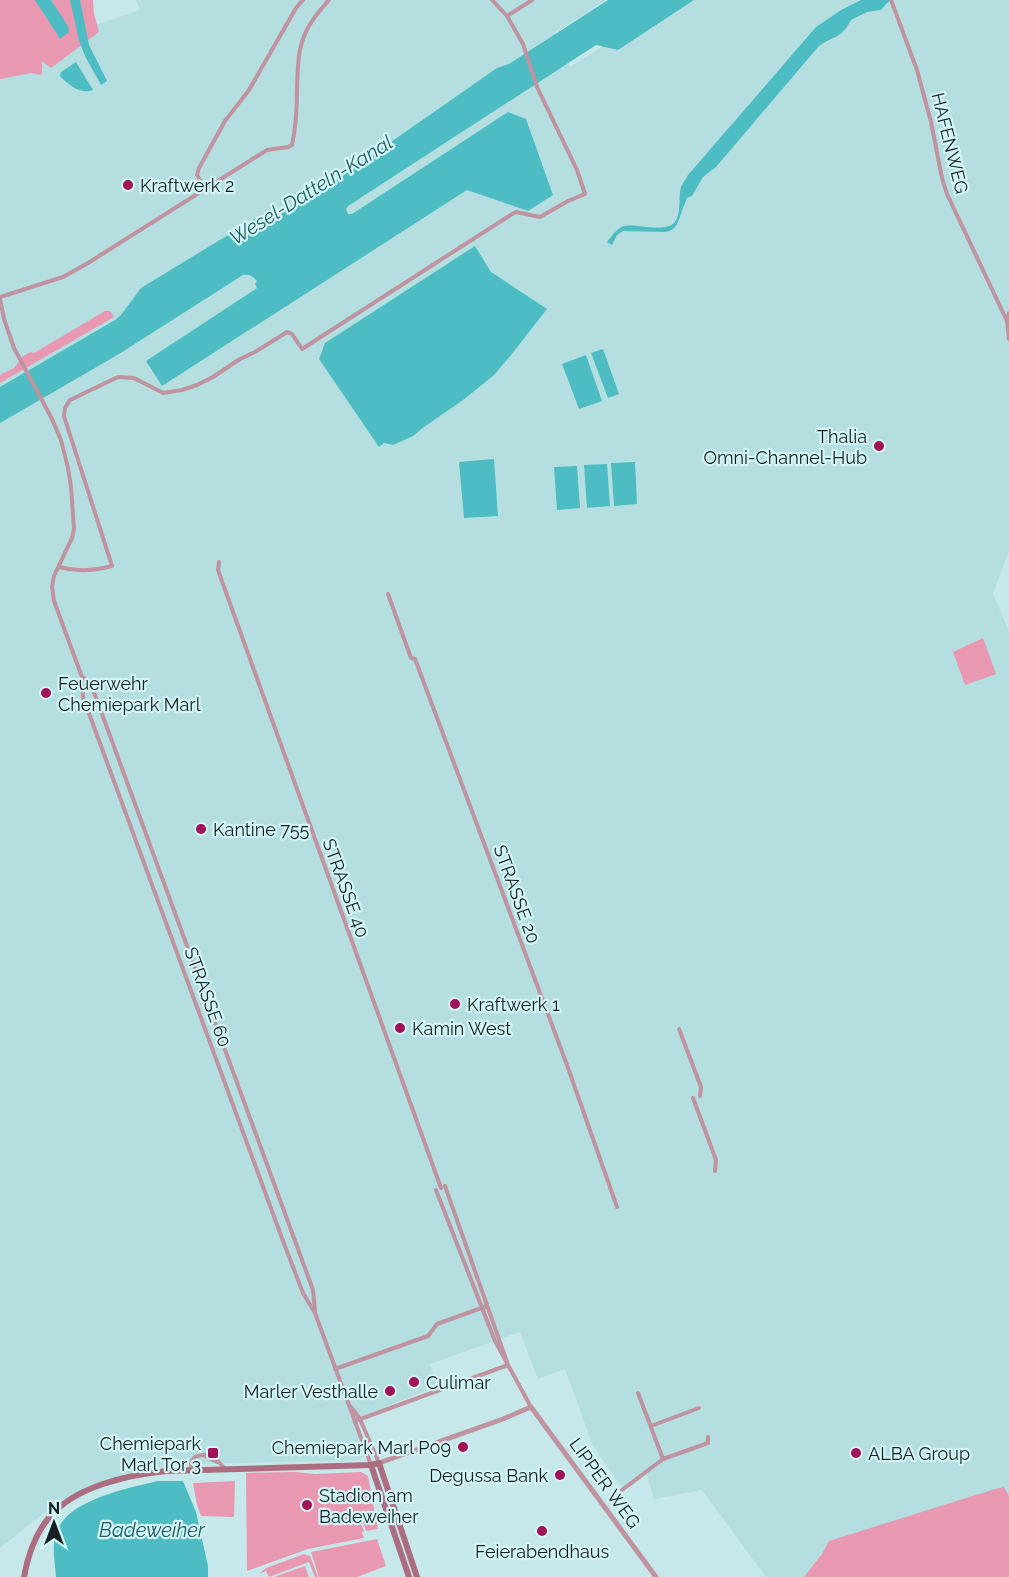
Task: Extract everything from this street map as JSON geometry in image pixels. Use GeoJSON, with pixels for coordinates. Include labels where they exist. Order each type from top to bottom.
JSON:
{"type":"FeatureCollection","features":[{"type":"Feature","properties":{"kind":"main road"},"geometry":{"type":"LineString","coordinates":[[24,1577],[30,1552],[38,1533],[50,1516],[66,1501],[89,1489],[126,1477],[156,1472],[223,1467],[379,1463],[417,1577]]}},
{"type":"Feature","properties":{"kind":"main road"},"geometry":{"type":"LineString","coordinates":[[371,1465],[409,1577]]}},
{"type":"Feature","properties":{"kind":"street"},"geometry":{"type":"LineString","coordinates":[[205,188],[197,175],[199,168],[225,121],[249,90],[296,8],[303,0]]}},
{"type":"Feature","properties":{"kind":"street"},"geometry":{"type":"LineString","coordinates":[[329,0],[309,26],[300,48],[292,145],[267,150],[63,277],[0,298],[4,319],[14,348],[52,419],[61,440],[68,468],[74,530],[59,567],[78,571],[98,570],[112,566],[64,416],[65,408],[70,400],[118,377],[134,378],[163,393],[189,387],[213,377],[287,332],[292,334],[302,349],[512,214],[516,212],[540,217],[585,194],[577,170],[537,87],[523,44],[507,16],[492,0]]}},
{"type":"Feature","properties":{"kind":"street"},"geometry":{"type":"LineString","coordinates":[[507,16],[532,0]]}},
{"type":"Feature","properties":{"kind":"street","name":"HAFENWEG"},"geometry":{"type":"LineString","coordinates":[[891,1],[917,70],[947,194],[1007,321]]}},
{"type":"Feature","properties":{"kind":"street"},"geometry":{"type":"LineString","coordinates":[[1009,313],[1007,321],[1009,339]]}},
{"type":"Feature","properties":{"kind":"street","name":"STRASSE 40"},"geometry":{"type":"LineString","coordinates":[[219,562],[218,570],[481,1308],[497,1340]]}},
{"type":"Feature","properties":{"kind":"street","name":"STRASSE 60"},"geometry":{"type":"LineString","coordinates":[[59,567],[52,587],[56,606],[82,677],[84,700],[283,1241],[303,1293],[315,1312],[349,1404],[358,1420]]}},
{"type":"Feature","properties":{"kind":"street","name":"STRASSE 20"},"geometry":{"type":"LineString","coordinates":[[388,594],[411,658],[415,659],[567,1065],[617,1207]]}},
{"type":"Feature","properties":{"kind":"street"},"geometry":{"type":"LineString","coordinates":[[82,677],[92,687],[120,763],[313,1290],[315,1312]]}},
{"type":"Feature","properties":{"kind":"street"},"geometry":{"type":"LineString","coordinates":[[679,1029],[700,1087],[700,1096]]}},
{"type":"Feature","properties":{"kind":"street"},"geometry":{"type":"LineString","coordinates":[[693,1098],[716,1160],[714,1171]]}},
{"type":"Feature","properties":{"kind":"street"},"geometry":{"type":"LineString","coordinates":[[358,1420],[379,1463],[531,1407],[497,1340],[487,1306],[440,1188]]}},
{"type":"Feature","properties":{"kind":"street"},"geometry":{"type":"LineString","coordinates":[[335,1369],[428,1336],[437,1324],[487,1306]]}},
{"type":"Feature","properties":{"kind":"street"},"geometry":{"type":"LineString","coordinates":[[358,1420],[508,1365]]}},
{"type":"Feature","properties":{"kind":"street"},"geometry":{"type":"LineString","coordinates":[[638,1393],[663,1459]]}},
{"type":"Feature","properties":{"kind":"street","name":"LIPPER WEG"},"geometry":{"type":"LineString","coordinates":[[531,1407],[656,1577]]}},
{"type":"Feature","properties":{"kind":"street"},"geometry":{"type":"LineString","coordinates":[[651,1426],[699,1408]]}},
{"type":"Feature","properties":{"kind":"street"},"geometry":{"type":"LineString","coordinates":[[358,1420],[371,1465]]}},
{"type":"Feature","properties":{"kind":"street"},"geometry":{"type":"LineString","coordinates":[[622,1490],[663,1459],[708,1443],[708,1437]]}},
{"type":"Feature","properties":{"kind":"street"},"geometry":{"type":"LineString","coordinates":[[191,1469],[193,1459],[208,1454],[213,1455],[223,1467]]}},
{"type":"Feature","properties":{"kind":"shaded area"},"geometry":{"type":"Polygon","coordinates":[[[0,0],[93,0],[99,32],[51,68],[42,61],[42,75],[31,73],[0,79],[0,0]]]}},
{"type":"Feature","properties":{"kind":"shaded area"},"geometry":{"type":"Polygon","coordinates":[[[136,0],[606,0],[555,33],[570,67],[676,0],[1009,0],[1009,550],[993,594],[1009,631],[1009,1577],[766,1577],[702,1490],[654,1499],[647,1475],[624,1490],[593,1446],[565,1369],[538,1379],[520,1332],[430,1364],[437,1386],[353,1420],[364,1456],[359,1460],[191,1464],[156,1468],[59,1501],[0,1548],[0,52],[44,42],[140,10],[136,0]]]}},
{"type":"Feature","properties":{"kind":"shaded area"},"geometry":{"type":"Polygon","coordinates":[[[105,311],[110,311],[114,317],[0,383],[0,375],[14,368],[23,356],[34,353],[105,311]]]}},
{"type":"Feature","properties":{"kind":"shaded area"},"geometry":{"type":"Polygon","coordinates":[[[983,638],[996,674],[965,685],[953,652],[983,638]]]}},
{"type":"Feature","properties":{"kind":"shaded area"},"geometry":{"type":"Polygon","coordinates":[[[361,1472],[368,1476],[378,1529],[366,1531],[361,1516],[359,1520],[364,1531],[362,1532],[364,1538],[308,1549],[247,1571],[246,1473],[315,1474],[361,1472]]]}},
{"type":"Feature","properties":{"kind":"shaded area"},"geometry":{"type":"Polygon","coordinates":[[[235,1481],[234,1517],[201,1516],[193,1483],[235,1481]]]}},
{"type":"Feature","properties":{"kind":"shaded area"},"geometry":{"type":"Polygon","coordinates":[[[1004,1487],[1009,1496],[1009,1577],[804,1577],[829,1541],[1004,1487]]]}},
{"type":"Feature","properties":{"kind":"shaded area"},"geometry":{"type":"Polygon","coordinates":[[[377,1539],[386,1566],[357,1577],[319,1577],[311,1552],[377,1539]]]}},
{"type":"Feature","properties":{"kind":"shaded area"},"geometry":{"type":"Polygon","coordinates":[[[304,1554],[310,1556],[318,1577],[315,1577],[309,1562],[269,1577],[266,1571],[259,1574],[266,1568],[304,1554]]]}},
{"type":"Feature","properties":{"kind":"shaded area"},"geometry":{"type":"Polygon","coordinates":[[[305,1566],[309,1577],[274,1577],[305,1566]]]}},
{"type":"Feature","properties":{"kind":"water"},"geometry":{"type":"Polygon","coordinates":[[[35,0],[51,0],[68,26],[69,32],[60,39],[35,0]]]}},
{"type":"Feature","properties":{"kind":"water"},"geometry":{"type":"Polygon","coordinates":[[[70,0],[80,0],[89,45],[107,81],[101,85],[79,41],[70,0]]]}},
{"type":"Feature","properties":{"kind":"water"},"geometry":{"type":"Polygon","coordinates":[[[608,0],[694,0],[618,50],[596,45],[346,209],[348,214],[352,214],[508,112],[526,119],[553,195],[528,211],[467,190],[162,386],[146,361],[257,288],[255,284],[257,281],[254,278],[243,275],[119,354],[0,423],[0,387],[115,320],[141,288],[256,218],[278,216],[294,204],[302,204],[497,68],[509,64],[608,0]]]}},
{"type":"Feature","properties":{"kind":"water"},"geometry":{"type":"Polygon","coordinates":[[[861,0],[892,0],[881,10],[867,12],[851,20],[840,34],[818,47],[716,167],[703,177],[692,196],[687,198],[673,229],[665,232],[623,231],[617,235],[612,245],[607,242],[616,231],[624,226],[657,228],[674,223],[679,211],[681,187],[688,175],[816,27],[861,0]]]}},
{"type":"Feature","properties":{"kind":"water"},"geometry":{"type":"Polygon","coordinates":[[[76,62],[93,90],[84,91],[75,88],[60,76],[61,72],[76,62]]]}},
{"type":"Feature","properties":{"kind":"water"},"geometry":{"type":"Polygon","coordinates":[[[475,246],[491,272],[547,309],[494,375],[413,436],[393,445],[384,443],[379,447],[319,359],[325,343],[475,246]]]}},
{"type":"Feature","properties":{"kind":"water"},"geometry":{"type":"Polygon","coordinates":[[[603,349],[619,394],[608,398],[591,353],[603,349]]]}},
{"type":"Feature","properties":{"kind":"water"},"geometry":{"type":"Polygon","coordinates":[[[586,355],[602,401],[579,409],[562,364],[586,355]]]}},
{"type":"Feature","properties":{"kind":"water"},"geometry":{"type":"Polygon","coordinates":[[[494,459],[498,516],[464,518],[459,462],[494,459]]]}},
{"type":"Feature","properties":{"kind":"water"},"geometry":{"type":"Polygon","coordinates":[[[635,462],[637,504],[614,506],[611,463],[635,462]]]}},
{"type":"Feature","properties":{"kind":"water"},"geometry":{"type":"Polygon","coordinates":[[[607,464],[610,506],[587,508],[584,465],[607,464]]]}},
{"type":"Feature","properties":{"kind":"water"},"geometry":{"type":"Polygon","coordinates":[[[577,466],[580,508],[557,510],[554,467],[577,466]]]}},
{"type":"Feature","properties":{"kind":"water","name":"Badeweiher"},"geometry":{"type":"Polygon","coordinates":[[[158,1481],[183,1481],[196,1512],[208,1566],[208,1577],[56,1577],[54,1542],[57,1531],[64,1520],[74,1511],[101,1497],[158,1481]]]}},
{"type":"Feature","properties":{"kind":"place","name":"Kraftwerk 2"},"geometry":{"type":"Point","coordinates":[128,185]}},
{"type":"Feature","properties":{"kind":"place","name":"Thalia Omni-Channel-Hub"},"geometry":{"type":"Point","coordinates":[879,446]}},
{"type":"Feature","properties":{"kind":"place","name":"Feuerwehr Chemiepark Marl"},"geometry":{"type":"Point","coordinates":[46,693]}},
{"type":"Feature","properties":{"kind":"place","name":"Kantine 755"},"geometry":{"type":"Point","coordinates":[201,829]}},
{"type":"Feature","properties":{"kind":"place","name":"Kraftwerk 1"},"geometry":{"type":"Point","coordinates":[455,1004]}},
{"type":"Feature","properties":{"kind":"place","name":"Kamin West"},"geometry":{"type":"Point","coordinates":[400,1028]}},
{"type":"Feature","properties":{"kind":"place","name":"Culimar"},"geometry":{"type":"Point","coordinates":[414,1382]}},
{"type":"Feature","properties":{"kind":"place","name":"Marler Vesthalle"},"geometry":{"type":"Point","coordinates":[390,1391]}},
{"type":"Feature","properties":{"kind":"place","name":"Chemiepark Marl P09"},"geometry":{"type":"Point","coordinates":[463,1447]}},
{"type":"Feature","properties":{"kind":"place","name":"Chemiepark Marl Tor 3"},"geometry":{"type":"Point","coordinates":[213,1453]}},
{"type":"Feature","properties":{"kind":"place","name":"ALBA Group"},"geometry":{"type":"Point","coordinates":[856,1453]}},
{"type":"Feature","properties":{"kind":"place","name":"Degussa Bank"},"geometry":{"type":"Point","coordinates":[560,1475]}},
{"type":"Feature","properties":{"kind":"place","name":"Stadion am Badeweiher"},"geometry":{"type":"Point","coordinates":[307,1505]}},
{"type":"Feature","properties":{"kind":"place","name":"Feierabendhaus"},"geometry":{"type":"Point","coordinates":[542,1531]}},
{"type":"Feature","properties":{"kind":"water label","name":"Wesel-Datteln-Kanal"},"geometry":{"type":"Point","coordinates":[311,190]}}]}
